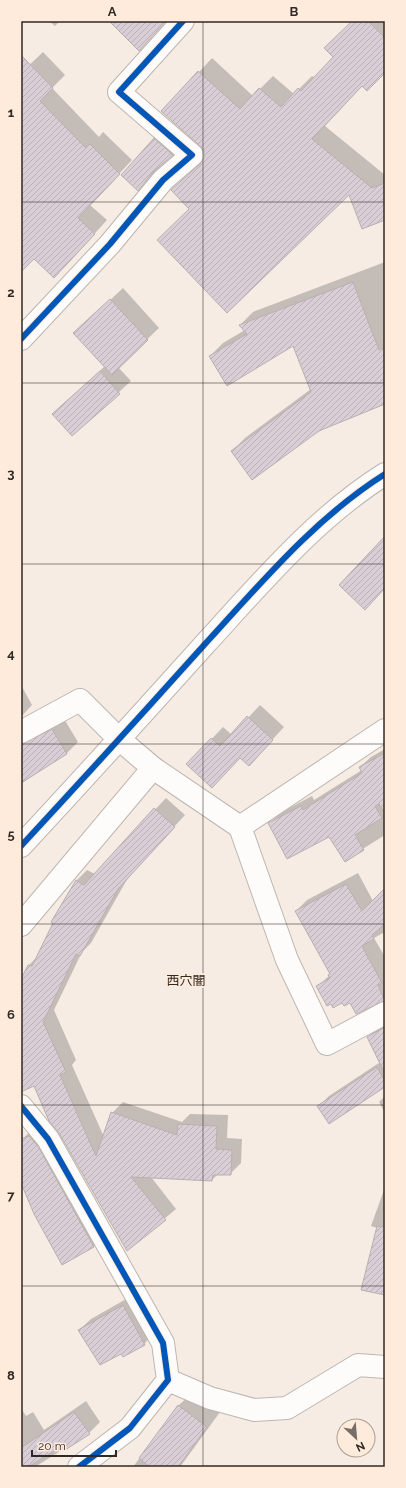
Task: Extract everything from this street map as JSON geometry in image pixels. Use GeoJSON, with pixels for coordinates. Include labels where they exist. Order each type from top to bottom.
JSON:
{"type":"FeatureCollection","features":[{"type":"Feature","properties":{"kind":"street"},"geometry":{"type":"LineString","coordinates":[[21,339],[110,244],[163,180],[192,155],[119,92],[183,21]]}},
{"type":"Feature","properties":{"kind":"street"},"geometry":{"type":"LineString","coordinates":[[21,846],[267,576],[312,530],[357,492],[385,474]]}},
{"type":"Feature","properties":{"kind":"street"},"geometry":{"type":"LineString","coordinates":[[21,732],[80,700],[119,739],[152,768],[240,828],[287,960],[327,1044],[385,1013]]}},
{"type":"Feature","properties":{"kind":"street"},"geometry":{"type":"LineString","coordinates":[[240,828],[385,730]]}},
{"type":"Feature","properties":{"kind":"street"},"geometry":{"type":"LineString","coordinates":[[21,925],[152,768]]}},
{"type":"Feature","properties":{"kind":"street"},"geometry":{"type":"LineString","coordinates":[[21,1106],[48,1139],[163,1343],[168,1380],[130,1428],[79,1467]]}},
{"type":"Feature","properties":{"kind":"street"},"geometry":{"type":"LineString","coordinates":[[168,1380],[210,1398],[254,1410],[286,1408],[358,1365],[385,1367]]}},
{"type":"Feature","properties":{"kind":"building"},"geometry":{"type":"Polygon","coordinates":[[[109,21],[166,21],[139,51],[109,21]]]}},
{"type":"Feature","properties":{"kind":"building"},"geometry":{"type":"Polygon","coordinates":[[[352,21],[368,21],[385,38],[385,73],[367,91],[362,86],[312,139],[372,188],[385,183],[385,220],[362,229],[349,195],[227,313],[157,240],[189,209],[171,190],[200,164],[204,158],[204,151],[200,146],[161,111],[198,71],[240,109],[259,88],[281,107],[298,88],[301,91],[333,57],[324,48],[352,21]]]}},
{"type":"Feature","properties":{"kind":"building"},"geometry":{"type":"Polygon","coordinates":[[[21,55],[53,88],[40,101],[86,148],[90,144],[120,174],[78,218],[95,234],[54,278],[34,259],[21,272],[21,55]]]}},
{"type":"Feature","properties":{"kind":"building"},"geometry":{"type":"Polygon","coordinates":[[[154,138],[173,155],[153,172],[138,191],[121,175],[154,138]]]}},
{"type":"Feature","properties":{"kind":"building"},"geometry":{"type":"Polygon","coordinates":[[[353,282],[379,350],[385,347],[385,404],[319,431],[252,480],[231,451],[311,392],[293,346],[227,386],[209,356],[247,334],[239,325],[353,282]]]}},
{"type":"Feature","properties":{"kind":"building"},"geometry":{"type":"Polygon","coordinates":[[[110,299],[148,340],[112,375],[73,333],[110,299]]]}},
{"type":"Feature","properties":{"kind":"building"},"geometry":{"type":"Polygon","coordinates":[[[100,371],[120,394],[72,436],[52,414],[100,371]]]}},
{"type":"Feature","properties":{"kind":"building"},"geometry":{"type":"Polygon","coordinates":[[[385,536],[385,588],[365,610],[339,585],[385,536]]]}},
{"type":"Feature","properties":{"kind":"building"},"geometry":{"type":"Polygon","coordinates":[[[247,716],[273,740],[249,766],[240,758],[212,788],[186,764],[211,738],[220,746],[247,716]]]}},
{"type":"Feature","properties":{"kind":"building"},"geometry":{"type":"Polygon","coordinates":[[[52,729],[67,754],[21,783],[21,744],[52,729]]]}},
{"type":"Feature","properties":{"kind":"building"},"geometry":{"type":"Polygon","coordinates":[[[385,753],[385,814],[379,804],[375,806],[382,818],[355,835],[364,850],[345,862],[329,837],[287,859],[268,823],[301,806],[303,810],[362,773],[359,767],[385,753]]]}},
{"type":"Feature","properties":{"kind":"building"},"geometry":{"type":"Polygon","coordinates":[[[154,808],[175,827],[118,889],[80,956],[76,954],[43,1022],[66,1072],[60,1075],[96,1156],[111,1112],[177,1135],[178,1124],[217,1126],[216,1149],[232,1150],[231,1175],[213,1175],[212,1181],[131,1177],[166,1220],[127,1251],[59,1133],[49,1121],[34,1086],[21,1092],[21,979],[28,965],[32,966],[53,923],[51,922],[76,880],[84,885],[154,808]]]}},
{"type":"Feature","properties":{"kind":"building"},"geometry":{"type":"Polygon","coordinates":[[[346,884],[362,911],[385,888],[385,924],[372,935],[374,939],[363,945],[363,948],[382,983],[378,985],[385,1001],[356,1014],[350,1003],[344,1006],[342,1003],[333,1008],[331,1004],[327,1006],[316,986],[330,978],[328,975],[330,974],[295,911],[346,884]]]}},
{"type":"Feature","properties":{"kind":"building"},"geometry":{"type":"Polygon","coordinates":[[[385,1027],[385,1074],[367,1037],[385,1027]]]}},
{"type":"Feature","properties":{"kind":"building"},"geometry":{"type":"Polygon","coordinates":[[[377,1067],[385,1082],[385,1087],[329,1124],[317,1106],[377,1067]]]}},
{"type":"Feature","properties":{"kind":"building"},"geometry":{"type":"Polygon","coordinates":[[[29,1136],[38,1146],[94,1247],[62,1265],[34,1214],[21,1183],[21,1139],[29,1136]]]}},
{"type":"Feature","properties":{"kind":"building"},"geometry":{"type":"Polygon","coordinates":[[[377,1226],[385,1227],[385,1295],[361,1290],[377,1226]]]}},
{"type":"Feature","properties":{"kind":"building"},"geometry":{"type":"Polygon","coordinates":[[[123,1305],[145,1345],[123,1357],[121,1354],[100,1365],[78,1330],[123,1305]]]}},
{"type":"Feature","properties":{"kind":"building"},"geometry":{"type":"Polygon","coordinates":[[[178,1405],[207,1427],[178,1467],[150,1467],[139,1458],[178,1405]]]}},
{"type":"Feature","properties":{"kind":"building"},"geometry":{"type":"Polygon","coordinates":[[[74,1412],[90,1434],[65,1450],[62,1446],[28,1467],[21,1467],[21,1448],[74,1412]]]}},
{"type":"Feature","properties":{"kind":"cycle path"},"geometry":{"type":"LineString","coordinates":[[21,339],[110,244],[163,180],[192,155],[119,92],[183,21]]}},
{"type":"Feature","properties":{"kind":"cycle path"},"geometry":{"type":"LineString","coordinates":[[21,846],[268,575],[312,531],[335,511],[359,491],[385,474]]}},
{"type":"Feature","properties":{"kind":"cycle path"},"geometry":{"type":"LineString","coordinates":[[21,1106],[48,1139],[163,1343],[168,1380],[130,1428],[79,1467]]}},
{"type":"Feature","properties":{"kind":"district","name":"西穴闇"},"geometry":{"type":"Point","coordinates":[186,980]}}]}
